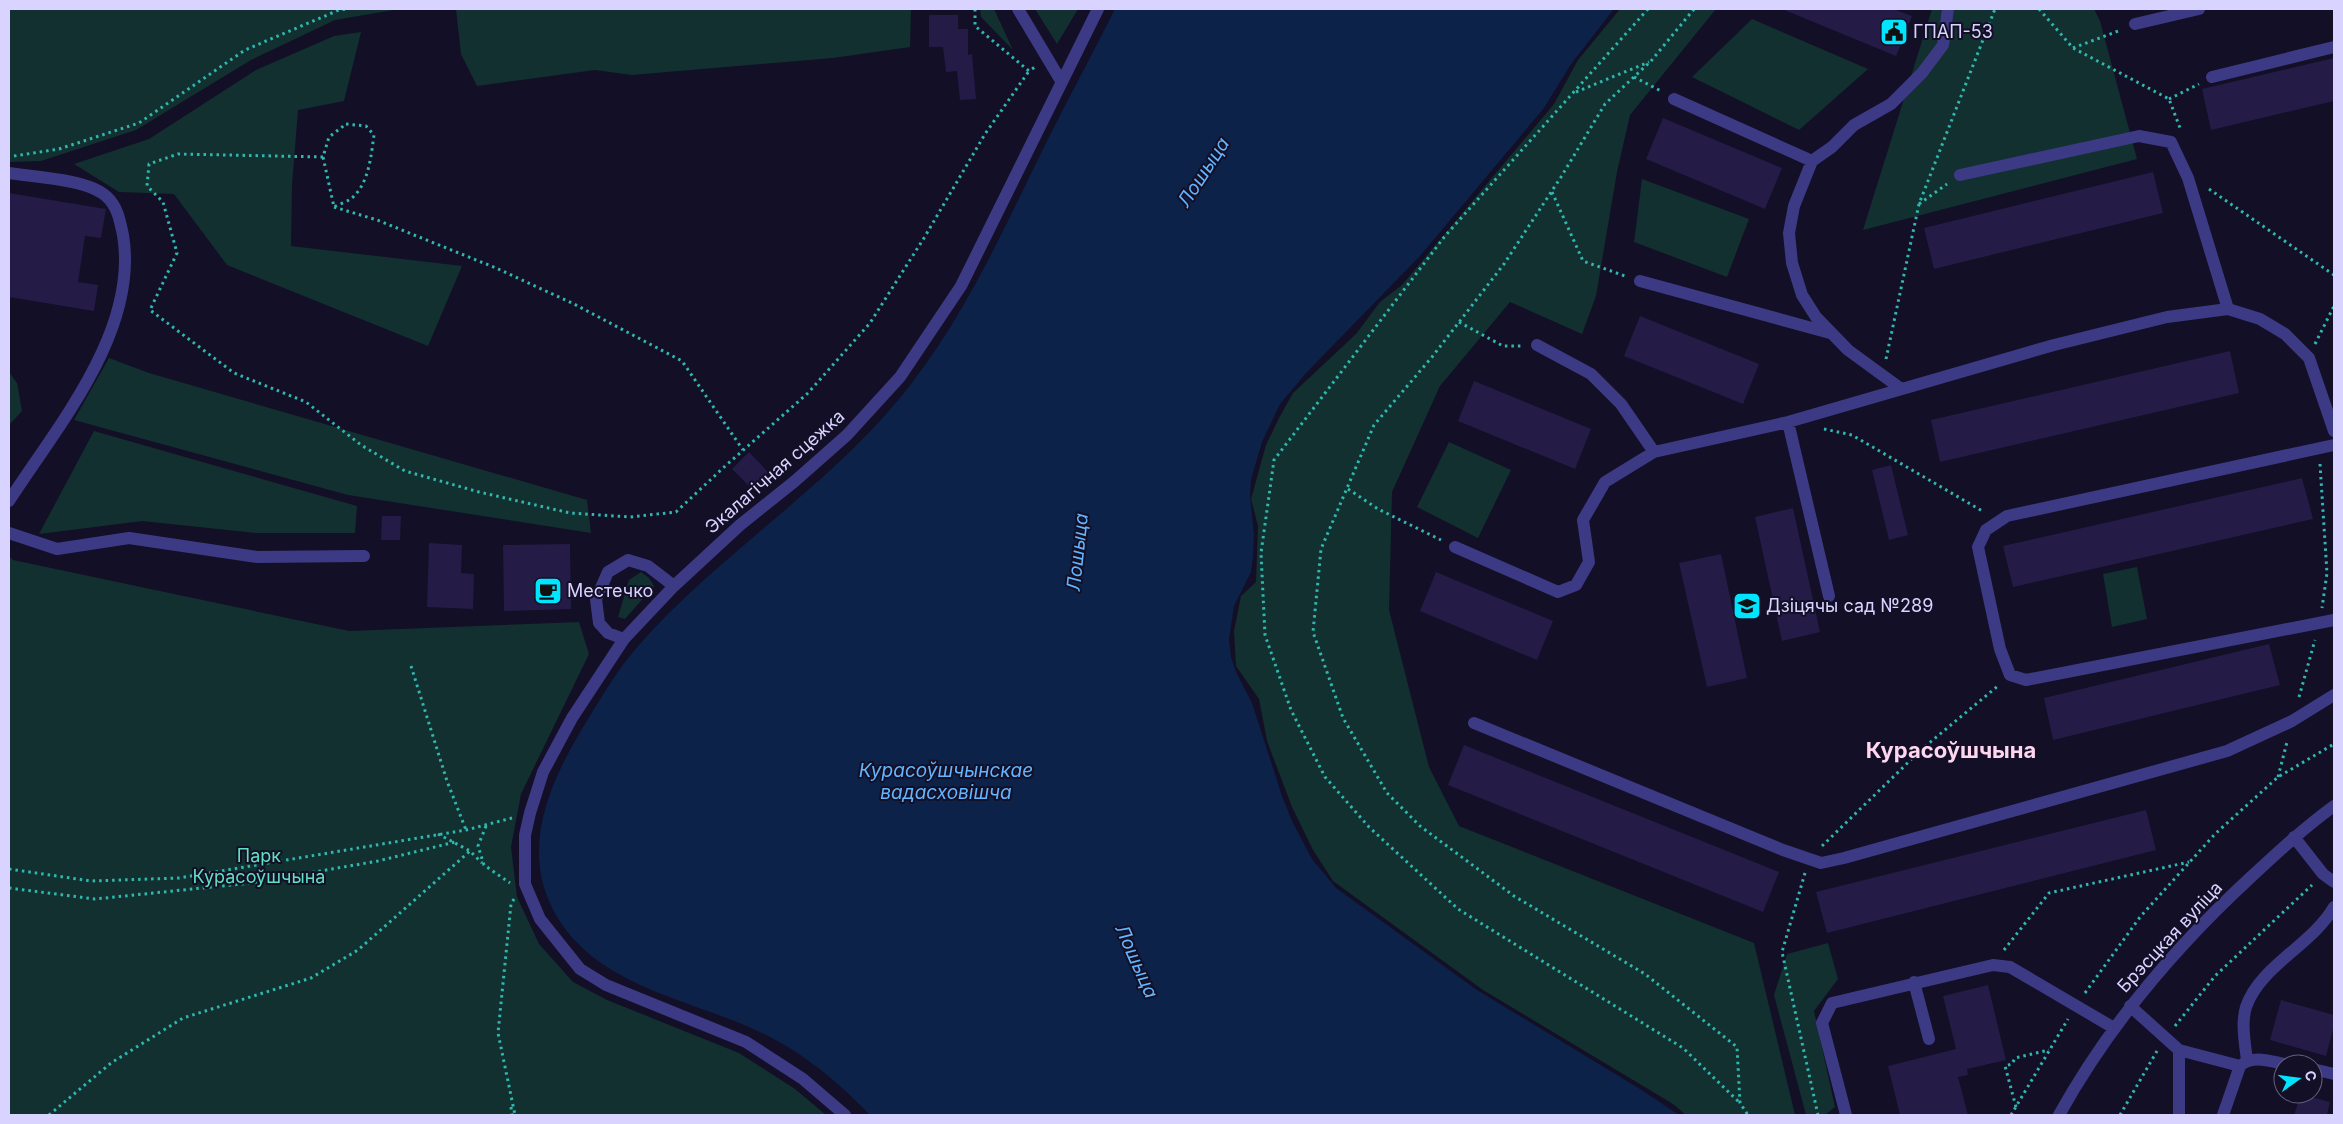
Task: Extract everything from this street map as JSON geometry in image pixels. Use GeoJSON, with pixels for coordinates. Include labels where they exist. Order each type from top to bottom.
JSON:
{"type":"FeatureCollection","features":[{"type":"Feature","properties":{"kind":"street"},"geometry":{"type":"LineString","coordinates":[[1018,9],[1061,81]]}},
{"type":"Feature","properties":{"kind":"street","name":"Экалагічная сцежка"},"geometry":{"type":"LineString","coordinates":[[525,884],[525,835],[530,813],[544,772],[572,718],[624,639],[674,586],[740,525],[795,481],[847,435],[900,377],[961,286],[1098,9]]}},
{"type":"Feature","properties":{"kind":"street"},"geometry":{"type":"LineString","coordinates":[[1900,388],[1848,350],[1816,318],[1802,295],[1792,263],[1789,233],[1794,206],[1812,161],[1832,148],[1854,125],[1891,104],[1922,73],[1943,45],[1948,9]]}},
{"type":"Feature","properties":{"kind":"street"},"geometry":{"type":"LineString","coordinates":[[2135,24],[2199,9]]}},
{"type":"Feature","properties":{"kind":"street"},"geometry":{"type":"LineString","coordinates":[[2212,76],[2334,47]]}},
{"type":"Feature","properties":{"kind":"street"},"geometry":{"type":"LineString","coordinates":[[1674,99],[1812,161]]}},
{"type":"Feature","properties":{"kind":"street"},"geometry":{"type":"LineString","coordinates":[[1960,175],[2139,136],[2171,142],[2188,178],[2228,309]]}},
{"type":"Feature","properties":{"kind":"street"},"geometry":{"type":"LineString","coordinates":[[9,173],[87,186],[108,197],[120,217],[125,252],[124,288],[110,335],[91,374],[9,501]]}},
{"type":"Feature","properties":{"kind":"street"},"geometry":{"type":"LineString","coordinates":[[1640,281],[1830,333]]}},
{"type":"Feature","properties":{"kind":"street"},"geometry":{"type":"LineString","coordinates":[[1456,547],[1558,592],[1576,585],[1589,562],[1583,520],[1605,482],[1654,452],[1788,422],[1900,388],[2054,345],[2167,317],[2228,309],[2260,319],[2285,334],[2309,358],[2334,431]]}},
{"type":"Feature","properties":{"kind":"street"},"geometry":{"type":"LineString","coordinates":[[1536,345],[1591,374],[1621,404],[1654,452]]}},
{"type":"Feature","properties":{"kind":"street"},"geometry":{"type":"LineString","coordinates":[[1788,422],[1829,596]]}},
{"type":"Feature","properties":{"kind":"street"},"geometry":{"type":"LineString","coordinates":[[2334,445],[2007,516],[1986,530],[1978,547],[2000,649],[2010,675],[2026,680],[2334,620]]}},
{"type":"Feature","properties":{"kind":"street"},"geometry":{"type":"LineString","coordinates":[[9,533],[57,549],[129,538],[256,557],[364,556]]}},
{"type":"Feature","properties":{"kind":"street"},"geometry":{"type":"LineString","coordinates":[[624,639],[608,633],[599,623],[596,599],[608,572],[628,560],[648,566],[674,586]]}},
{"type":"Feature","properties":{"kind":"street"},"geometry":{"type":"LineString","coordinates":[[1474,723],[1783,850],[1821,863],[2227,751],[2292,721],[2334,695]]}},
{"type":"Feature","properties":{"kind":"street","name":"Брэсцкая вуліца"},"geometry":{"type":"LineString","coordinates":[[2059,1115],[2114,1028],[2179,947],[2294,837],[2334,806]]}},
{"type":"Feature","properties":{"kind":"street"},"geometry":{"type":"LineString","coordinates":[[2294,837],[2323,874],[2334,882]]}},
{"type":"Feature","properties":{"kind":"street"},"geometry":{"type":"LineString","coordinates":[[525,884],[540,919],[580,969],[606,985],[746,1042],[803,1079],[845,1115]]}},
{"type":"Feature","properties":{"kind":"street"},"geometry":{"type":"LineString","coordinates":[[2223,1115],[2243,1063],[2246,1007],[2263,979],[2303,944],[2329,916],[2334,907]]}},
{"type":"Feature","properties":{"kind":"street"},"geometry":{"type":"LineString","coordinates":[[1846,1115],[1822,1023],[1832,1003],[1992,965],[2010,967],[2114,1028]]}},
{"type":"Feature","properties":{"kind":"street"},"geometry":{"type":"LineString","coordinates":[[1914,982],[1929,1040]]}},
{"type":"Feature","properties":{"kind":"street"},"geometry":{"type":"LineString","coordinates":[[2130,1006],[2179,1050],[2243,1063],[2259,1060],[2273,1062]]}},
{"type":"Feature","properties":{"kind":"street"},"geometry":{"type":"LineString","coordinates":[[2179,1050],[2179,1115]]}},
{"type":"Feature","properties":{"kind":"path"},"geometry":{"type":"LineString","coordinates":[[9,157],[59,149],[139,123],[245,50],[339,10],[348,9]]}},
{"type":"Feature","properties":{"kind":"path"},"geometry":{"type":"LineString","coordinates":[[975,9],[975,26],[1029,71]]}},
{"type":"Feature","properties":{"kind":"path"},"geometry":{"type":"LineString","coordinates":[[1648,9],[1445,236],[1274,460],[1260,553],[1265,635],[1291,710],[1325,777],[1369,827],[1458,909],[1683,1048],[1740,1104]]}},
{"type":"Feature","properties":{"kind":"path"},"geometry":{"type":"LineString","coordinates":[[1883,374],[1919,204],[1995,9]]}},
{"type":"Feature","properties":{"kind":"path"},"geometry":{"type":"LineString","coordinates":[[2073,48],[2135,24]]}},
{"type":"Feature","properties":{"kind":"path"},"geometry":{"type":"LineString","coordinates":[[1573,92],[1607,81],[1652,61]]}},
{"type":"Feature","properties":{"kind":"path"},"geometry":{"type":"LineString","coordinates":[[323,157],[178,154],[148,164],[147,186],[163,202],[177,253],[150,310],[234,373],[306,402],[361,445],[405,471],[479,492],[570,513],[630,517],[676,512],[808,393],[870,323],[924,238],[984,134],[1029,71],[1039,64]]}},
{"type":"Feature","properties":{"kind":"path"},"geometry":{"type":"LineString","coordinates":[[2169,99],[2212,76]]}},
{"type":"Feature","properties":{"kind":"path"},"geometry":{"type":"LineString","coordinates":[[1634,77],[1674,99]]}},
{"type":"Feature","properties":{"kind":"path"},"geometry":{"type":"LineString","coordinates":[[346,124],[366,126],[374,135],[364,181],[352,198],[334,207],[323,157],[329,137],[346,124]]}},
{"type":"Feature","properties":{"kind":"path"},"geometry":{"type":"LineString","coordinates":[[1919,204],[1960,175]]}},
{"type":"Feature","properties":{"kind":"path"},"geometry":{"type":"LineString","coordinates":[[1552,192],[1582,261],[1640,281]]}},
{"type":"Feature","properties":{"kind":"path"},"geometry":{"type":"LineString","coordinates":[[334,207],[377,220],[496,268],[574,304],[682,361],[743,450]]}},
{"type":"Feature","properties":{"kind":"path"},"geometry":{"type":"LineString","coordinates":[[2309,358],[2334,306]]}},
{"type":"Feature","properties":{"kind":"path"},"geometry":{"type":"LineString","coordinates":[[1459,322],[1503,346]]}},
{"type":"Feature","properties":{"kind":"path"},"geometry":{"type":"LineString","coordinates":[[1816,427],[1852,435],[1929,482],[1999,521]]}},
{"type":"Feature","properties":{"kind":"path"},"geometry":{"type":"LineString","coordinates":[[1348,489],[1378,509],[1456,547]]}},
{"type":"Feature","properties":{"kind":"path"},"geometry":{"type":"LineString","coordinates":[[411,666],[447,781],[466,830]]}},
{"type":"Feature","properties":{"kind":"path"},"geometry":{"type":"LineString","coordinates":[[1818,1115],[1782,952],[1809,858],[1922,749],[2010,675]]}},
{"type":"Feature","properties":{"kind":"path"},"geometry":{"type":"LineString","coordinates":[[2011,1115],[2076,1005],[2140,917],[2215,834],[2278,777],[2334,744]]}},
{"type":"Feature","properties":{"kind":"path"},"geometry":{"type":"LineString","coordinates":[[9,869],[92,880],[179,878],[244,869],[437,833],[466,830],[530,813]]}},
{"type":"Feature","properties":{"kind":"path"},"geometry":{"type":"LineString","coordinates":[[484,865],[478,846],[486,826]]}},
{"type":"Feature","properties":{"kind":"path"},"geometry":{"type":"LineString","coordinates":[[437,833],[470,851],[484,865],[510,882],[525,884],[511,904],[498,1033],[513,1115]]}},
{"type":"Feature","properties":{"kind":"path"},"geometry":{"type":"LineString","coordinates":[[9,888],[95,899],[251,884],[378,861],[455,842]]}},
{"type":"Feature","properties":{"kind":"path"},"geometry":{"type":"LineString","coordinates":[[49,1115],[112,1063],[183,1018],[311,978],[358,950],[470,851]]}},
{"type":"Feature","properties":{"kind":"path"},"geometry":{"type":"LineString","coordinates":[[1992,965],[2049,893],[2189,862]]}},
{"type":"Feature","properties":{"kind":"path"},"geometry":{"type":"LineString","coordinates":[[2120,1115],[2166,1037],[2215,976],[2323,874]]}},
{"type":"Feature","properties":{"kind":"path"},"geometry":{"type":"LineString","coordinates":[[2016,1106],[2005,1066],[2012,1064],[2015,1058],[2049,1050]]}},
{"type":"Feature","properties":{"kind":"path"},"geometry":{"type":"LineString","coordinates":[[2006,1060],[2012,1064]]}},
{"type":"Feature","properties":{"kind":"green space"},"geometry":{"type":"Polygon","coordinates":[[[9,9],[399,9],[335,20],[251,60],[136,130],[41,161],[9,162],[9,9]]]}},
{"type":"Feature","properties":{"kind":"green space"},"geometry":{"type":"Polygon","coordinates":[[[456,9],[911,9],[910,47],[833,58],[632,75],[595,70],[477,86],[461,54],[456,9]]]}},
{"type":"Feature","properties":{"kind":"green space"},"geometry":{"type":"Polygon","coordinates":[[[980,9],[994,9],[1013,50],[981,17],[980,9]]]}},
{"type":"Feature","properties":{"kind":"green space"},"geometry":{"type":"Polygon","coordinates":[[[1035,9],[1078,9],[1057,44],[1035,9]]]}},
{"type":"Feature","properties":{"kind":"green space"},"geometry":{"type":"Polygon","coordinates":[[[1620,9],[1716,9],[1630,115],[1617,172],[1596,296],[1582,334],[1510,302],[1440,386],[1392,492],[1389,610],[1429,767],[1459,826],[1754,943],[1795,1115],[1686,1115],[1673,1104],[1483,990],[1333,881],[1313,850],[1292,807],[1267,741],[1259,699],[1236,666],[1234,631],[1241,596],[1256,582],[1258,526],[1251,499],[1266,445],[1293,393],[1356,334],[1380,302],[1402,285],[1554,104],[1578,60],[1620,9]]]}},
{"type":"Feature","properties":{"kind":"green space"},"geometry":{"type":"Polygon","coordinates":[[[1932,9],[2094,9],[2100,21],[2137,159],[1863,230],[1932,9]]]}},
{"type":"Feature","properties":{"kind":"green space"},"geometry":{"type":"Polygon","coordinates":[[[1752,19],[1868,69],[1799,130],[1692,77],[1752,19]]]}},
{"type":"Feature","properties":{"kind":"green space"},"geometry":{"type":"Polygon","coordinates":[[[361,32],[344,101],[298,110],[292,185],[291,246],[462,266],[428,346],[227,265],[174,194],[119,192],[74,164],[149,139],[256,70],[334,36],[361,32]]]}},
{"type":"Feature","properties":{"kind":"green space"},"geometry":{"type":"Polygon","coordinates":[[[1642,179],[1749,219],[1727,277],[1634,242],[1642,179]]]}},
{"type":"Feature","properties":{"kind":"green space"},"geometry":{"type":"Polygon","coordinates":[[[109,358],[149,373],[587,500],[591,533],[348,495],[74,420],[109,358]]]}},
{"type":"Feature","properties":{"kind":"green space"},"geometry":{"type":"Polygon","coordinates":[[[9,372],[17,383],[22,411],[9,425],[9,372]]]}},
{"type":"Feature","properties":{"kind":"green space"},"geometry":{"type":"Polygon","coordinates":[[[94,431],[357,506],[355,533],[256,533],[142,521],[39,534],[94,431]]]}},
{"type":"Feature","properties":{"kind":"green space"},"geometry":{"type":"Polygon","coordinates":[[[1449,442],[1511,470],[1478,538],[1417,507],[1449,442]]]}},
{"type":"Feature","properties":{"kind":"green space","name":"Парк Курасоўшчына"},"geometry":{"type":"Polygon","coordinates":[[[9,556],[13,560],[349,631],[579,622],[589,654],[521,794],[511,847],[517,897],[539,944],[573,982],[607,1000],[739,1053],[795,1089],[826,1115],[9,1115],[9,556]]]}},
{"type":"Feature","properties":{"kind":"green space"},"geometry":{"type":"Polygon","coordinates":[[[2137,567],[2147,619],[2112,627],[2103,574],[2137,567]]]}},
{"type":"Feature","properties":{"kind":"green space"},"geometry":{"type":"Polygon","coordinates":[[[641,572],[649,578],[654,586],[625,619],[618,617],[629,580],[641,572]]]}},
{"type":"Feature","properties":{"kind":"green space"},"geometry":{"type":"Polygon","coordinates":[[[1828,943],[1838,979],[1814,1011],[1835,1107],[1825,1115],[1806,1115],[1774,995],[1787,954],[1828,943]]]}},
{"type":"Feature","properties":{"kind":"water","name":"Курасоўшчынскае вадасховішча"},"geometry":{"type":"Polygon","coordinates":[[[1115,9],[1614,9],[1571,64],[1544,108],[1420,256],[1307,372],[1280,404],[1262,442],[1251,480],[1250,495],[1254,535],[1251,572],[1234,606],[1229,639],[1231,657],[1236,672],[1252,703],[1292,821],[1312,859],[1336,888],[1477,990],[1640,1089],[1679,1115],[870,1115],[829,1077],[784,1045],[751,1028],[646,988],[597,960],[576,942],[559,920],[546,893],[540,865],[540,837],[545,810],[554,783],[581,731],[627,660],[672,610],[853,449],[886,414],[917,376],[954,320],[987,262],[1115,9]]]}},
{"type":"Feature","properties":{"kind":"building"},"geometry":{"type":"Polygon","coordinates":[[[1782,9],[1893,9],[1912,16],[1896,56],[1782,9]]]}},
{"type":"Feature","properties":{"kind":"building"},"geometry":{"type":"Polygon","coordinates":[[[929,15],[958,15],[958,29],[968,29],[968,55],[972,54],[976,99],[960,100],[957,71],[946,72],[943,47],[929,47],[929,15]]]}},
{"type":"Feature","properties":{"kind":"building"},"geometry":{"type":"Polygon","coordinates":[[[2334,58],[2334,101],[2211,130],[2202,89],[2334,58]]]}},
{"type":"Feature","properties":{"kind":"building"},"geometry":{"type":"Polygon","coordinates":[[[1663,118],[1782,168],[1765,209],[1646,159],[1663,118]]]}},
{"type":"Feature","properties":{"kind":"building"},"geometry":{"type":"Polygon","coordinates":[[[2153,172],[2163,213],[1934,269],[1924,228],[2153,172]]]}},
{"type":"Feature","properties":{"kind":"building"},"geometry":{"type":"Polygon","coordinates":[[[9,193],[106,209],[101,238],[85,236],[78,282],[98,285],[94,311],[9,297],[9,193]]]}},
{"type":"Feature","properties":{"kind":"building"},"geometry":{"type":"Polygon","coordinates":[[[1640,316],[1759,364],[1743,404],[1624,356],[1640,316]]]}},
{"type":"Feature","properties":{"kind":"building"},"geometry":{"type":"Polygon","coordinates":[[[2230,351],[2239,393],[1940,462],[1931,420],[2230,351]]]}},
{"type":"Feature","properties":{"kind":"building"},"geometry":{"type":"Polygon","coordinates":[[[1474,381],[1591,429],[1575,469],[1458,421],[1474,381]]]}},
{"type":"Feature","properties":{"kind":"building"},"geometry":{"type":"Polygon","coordinates":[[[749,452],[769,473],[753,490],[732,469],[749,452]]]}},
{"type":"Feature","properties":{"kind":"building"},"geometry":{"type":"Polygon","coordinates":[[[1891,465],[1908,535],[1889,540],[1872,470],[1891,465]]]}},
{"type":"Feature","properties":{"kind":"building"},"geometry":{"type":"Polygon","coordinates":[[[2302,478],[2313,519],[2013,587],[2003,546],[2302,478]]]}},
{"type":"Feature","properties":{"kind":"building"},"geometry":{"type":"Polygon","coordinates":[[[1793,508],[1820,632],[1782,641],[1755,517],[1793,508]]]}},
{"type":"Feature","properties":{"kind":"building"},"geometry":{"type":"Polygon","coordinates":[[[382,516],[401,516],[400,540],[381,540],[382,516]]]}},
{"type":"Feature","properties":{"kind":"building"},"geometry":{"type":"Polygon","coordinates":[[[429,543],[462,545],[461,573],[474,574],[473,609],[427,607],[429,543]]]}},
{"type":"Feature","properties":{"kind":"building"},"geometry":{"type":"Polygon","coordinates":[[[570,544],[571,609],[504,611],[503,545],[570,544]]]}},
{"type":"Feature","properties":{"kind":"building"},"geometry":{"type":"Polygon","coordinates":[[[1721,554],[1747,678],[1707,687],[1679,563],[1721,554]]]}},
{"type":"Feature","properties":{"kind":"building"},"geometry":{"type":"Polygon","coordinates":[[[1436,572],[1553,621],[1537,660],[1420,611],[1436,572]]]}},
{"type":"Feature","properties":{"kind":"building"},"geometry":{"type":"Polygon","coordinates":[[[2269,644],[2280,685],[2053,740],[2044,698],[2269,644]]]}},
{"type":"Feature","properties":{"kind":"building"},"geometry":{"type":"Polygon","coordinates":[[[1464,745],[1779,872],[1763,912],[1448,785],[1464,745]]]}},
{"type":"Feature","properties":{"kind":"building"},"geometry":{"type":"Polygon","coordinates":[[[2146,810],[2156,850],[1827,933],[1816,892],[2146,810]]]}},
{"type":"Feature","properties":{"kind":"building"},"geometry":{"type":"Polygon","coordinates":[[[1988,985],[2006,1060],[1967,1069],[1968,1075],[1958,1077],[1968,1115],[1900,1115],[1888,1066],[1956,1049],[1943,996],[1988,985]]]}},
{"type":"Feature","properties":{"kind":"building"},"geometry":{"type":"Polygon","coordinates":[[[2281,1000],[2334,1015],[2334,1026],[2326,1056],[2270,1040],[2281,1000]]]}},
{"type":"Feature","properties":{"kind":"building"},"geometry":{"type":"Polygon","coordinates":[[[2323,1100],[2330,1102],[2327,1115],[2294,1115],[2298,1104],[2323,1104],[2323,1100]]]}},
{"type":"Feature","properties":{"kind":"place","name":"ГПАП-53"},"geometry":{"type":"Point","coordinates":[1894,32]}},
{"type":"Feature","properties":{"kind":"place","name":"Местечко"},"geometry":{"type":"Point","coordinates":[548,591]}},
{"type":"Feature","properties":{"kind":"place","name":"Дзіцячы сад №289"},"geometry":{"type":"Point","coordinates":[1747,606]}},
{"type":"Feature","properties":{"kind":"district","name":"Курасоўшчына"},"geometry":{"type":"Point","coordinates":[1951,750]}},
{"type":"Feature","properties":{"kind":"water label","name":"Лошыца"},"geometry":{"type":"Point","coordinates":[1203,172]}},
{"type":"Feature","properties":{"kind":"water label","name":"Лошыца"},"geometry":{"type":"Point","coordinates":[1077,552]}},
{"type":"Feature","properties":{"kind":"water label","name":"Лошыца"},"geometry":{"type":"Point","coordinates":[1137,961]}}]}
